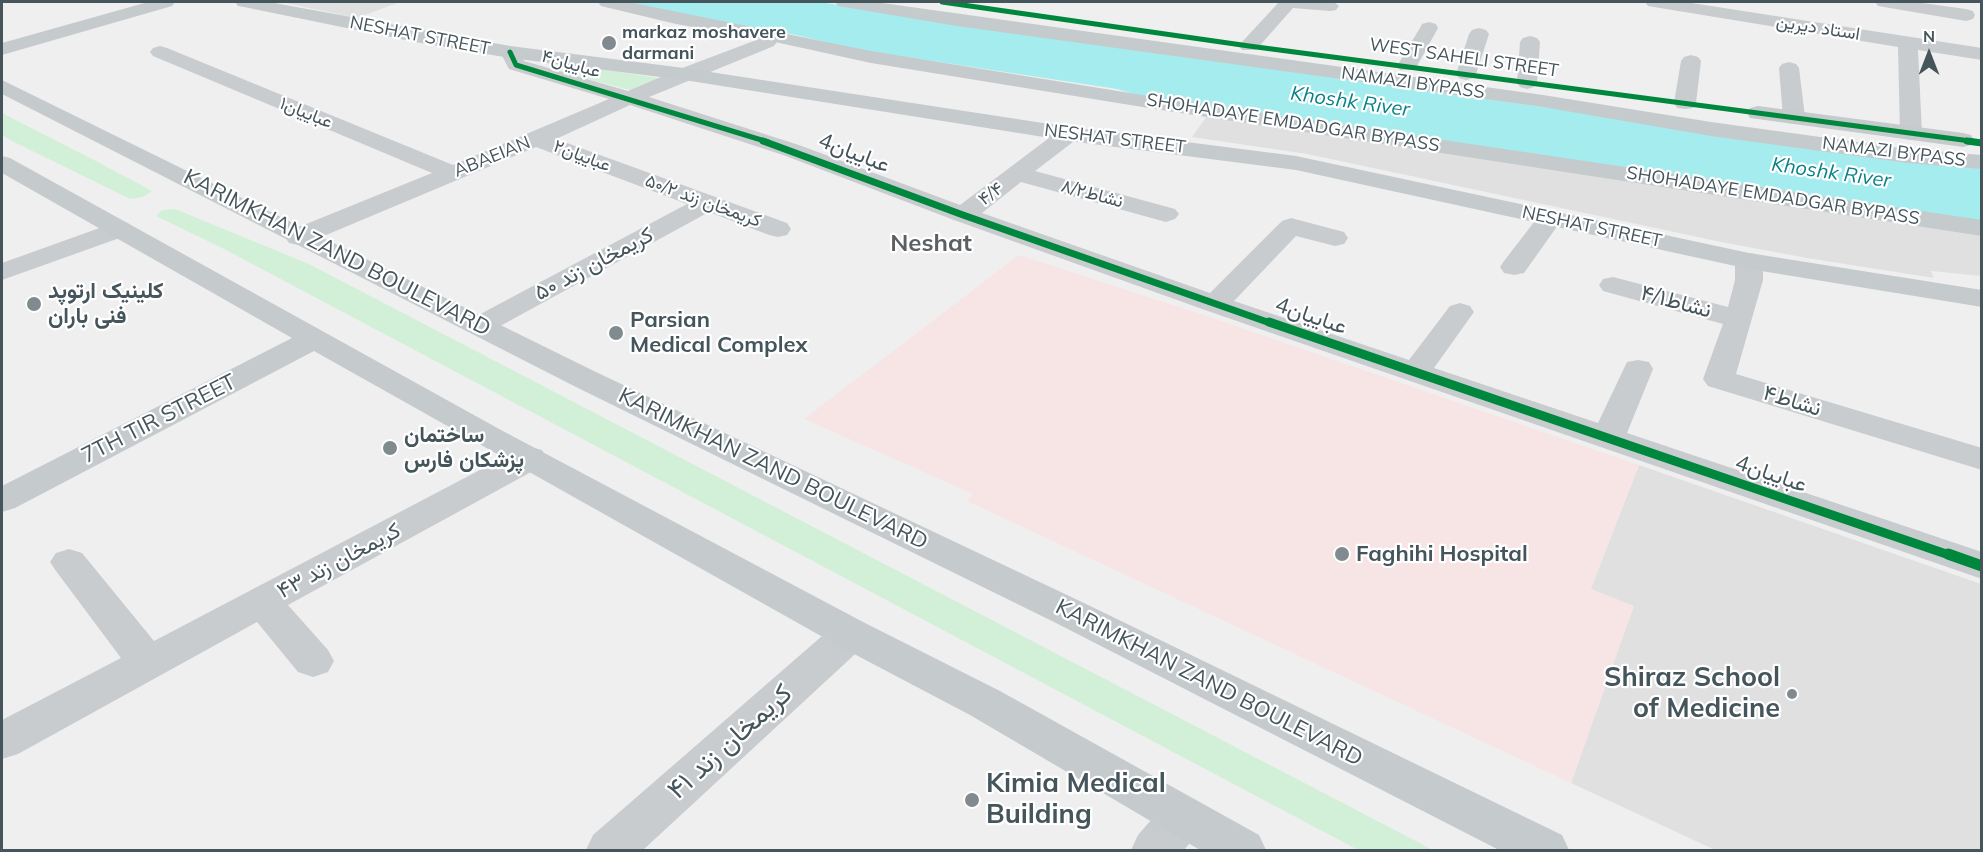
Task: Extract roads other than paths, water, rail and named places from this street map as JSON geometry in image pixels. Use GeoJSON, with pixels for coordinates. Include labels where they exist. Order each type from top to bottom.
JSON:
{"type":"FeatureCollection","features":[{"type":"Feature","properties":{"kind":"main road"},"geometry":{"type":"LineString","coordinates":[[2,49],[166,2]]}},
{"type":"Feature","properties":{"kind":"main road","name":"NESHAT STREET"},"geometry":{"type":"LineString","coordinates":[[244,2],[414,36],[510,52],[684,74],[1069,134],[1296,163],[1749,261],[1982,299]]}},
{"type":"Feature","properties":{"kind":"main road","name":"SHOHADAYE EMDADGAR BYPASS"},"geometry":{"type":"LineString","coordinates":[[607,2],[882,59],[1161,104],[1982,228]]}},
{"type":"Feature","properties":{"kind":"main road","name":"NAMAZI BYPASS"},"geometry":{"type":"LineString","coordinates":[[844,2],[957,20],[1543,101],[1723,131],[1908,156],[1982,162]]}},
{"type":"Feature","properties":{"kind":"main road","name":"WEST SAHELI STREET"},"geometry":{"type":"LineString","coordinates":[[942,2],[1249,46],[1982,143]]}},
{"type":"Feature","properties":{"kind":"main road"},"geometry":{"type":"LineString","coordinates":[[1533,84],[1614,103],[1717,122],[1982,162]]}},
{"type":"Feature","properties":{"kind":"main road","name":"KARIMKHAN ZAND BOULEVARD"},"geometry":{"type":"LineString","coordinates":[[2,86],[203,186],[298,237],[481,325],[587,380],[1059,608],[1545,850]]}},
{"type":"Feature","properties":{"kind":"main road"},"geometry":{"type":"LineString","coordinates":[[2,163],[530,458],[851,633],[985,703],[1169,834],[1242,850]]}},
{"type":"Feature","properties":{"kind":"main road","name":"7TH TIR STREET"},"geometry":{"type":"LineString","coordinates":[[2,500],[316,338]]}},
{"type":"Feature","properties":{"kind":"street"},"geometry":{"type":"LineString","coordinates":[[1249,46],[1290,2],[1330,6]]}},
{"type":"Feature","properties":{"kind":"street","name":"استاد دیرین"},"geometry":{"type":"LineString","coordinates":[[1654,2],[1982,54]]}},
{"type":"Feature","properties":{"kind":"street"},"geometry":{"type":"LineString","coordinates":[[1788,23],[1796,2]]}},
{"type":"Feature","properties":{"kind":"street"},"geometry":{"type":"LineString","coordinates":[[1884,2],[1967,8],[1961,51]]}},
{"type":"Feature","properties":{"kind":"street"},"geometry":{"type":"LineString","coordinates":[[1407,66],[1429,28]]}},
{"type":"Feature","properties":{"kind":"street"},"geometry":{"type":"LineString","coordinates":[[1466,74],[1479,34]]}},
{"type":"Feature","properties":{"kind":"street","name":"ABAEIAN"},"geometry":{"type":"LineString","coordinates":[[298,237],[536,139],[684,74],[768,42]]}},
{"type":"Feature","properties":{"kind":"street"},"geometry":{"type":"LineString","coordinates":[[1530,42],[1533,84]]}},
{"type":"Feature","properties":{"kind":"street"},"geometry":{"type":"LineString","coordinates":[[1908,42],[1911,133]]}},
{"type":"Feature","properties":{"kind":"street","name":"عباییان۱"},"geometry":{"type":"LineString","coordinates":[[160,52],[452,173]]}},
{"type":"Feature","properties":{"kind":"street","name":"عباییان۴"},"geometry":{"type":"LineString","coordinates":[[510,52],[516,65],[629,98]]}},
{"type":"Feature","properties":{"kind":"street"},"geometry":{"type":"LineString","coordinates":[[1685,103],[1691,61]]}},
{"type":"Feature","properties":{"kind":"street"},"geometry":{"type":"LineString","coordinates":[[1789,68],[1794,117]]}},
{"type":"Feature","properties":{"kind":"street","name":"عباییان4"},"geometry":{"type":"LineString","coordinates":[[629,98],[791,150],[963,215],[1215,304],[1982,566]]}},
{"type":"Feature","properties":{"kind":"street","name":"۴/۴"},"geometry":{"type":"LineString","coordinates":[[963,215],[1069,134]]}},
{"type":"Feature","properties":{"kind":"street","name":"عباییان۲"},"geometry":{"type":"LineString","coordinates":[[536,139],[628,173]]}},
{"type":"Feature","properties":{"kind":"street","name":"کریمخان زند ۵۰/۲"},"geometry":{"type":"LineString","coordinates":[[628,173],[778,230]]}},
{"type":"Feature","properties":{"kind":"street","name":"نشاط۸/۲"},"geometry":{"type":"LineString","coordinates":[[1018,174],[1166,214]]}},
{"type":"Feature","properties":{"kind":"street","name":"کریمخان زند ۵۰"},"geometry":{"type":"LineString","coordinates":[[481,325],[707,203]]}},
{"type":"Feature","properties":{"kind":"street"},"geometry":{"type":"LineString","coordinates":[[1514,267],[1550,218]]}},
{"type":"Feature","properties":{"kind":"street"},"geometry":{"type":"LineString","coordinates":[[1215,304],[1291,226],[1335,238]]}},
{"type":"Feature","properties":{"kind":"street"},"geometry":{"type":"LineString","coordinates":[[2,272],[118,229]]}},
{"type":"Feature","properties":{"kind":"street","name":"نشاط۴"},"geometry":{"type":"LineString","coordinates":[[1749,261],[1749,280],[1719,380],[1982,459]]}},
{"type":"Feature","properties":{"kind":"street","name":"نشاط۴/۱"},"geometry":{"type":"LineString","coordinates":[[1613,285],[1739,319]]}},
{"type":"Feature","properties":{"kind":"street"},"geometry":{"type":"LineString","coordinates":[[1415,373],[1460,312]]}},
{"type":"Feature","properties":{"kind":"street"},"geometry":{"type":"LineString","coordinates":[[1608,439],[1638,369]]}},
{"type":"Feature","properties":{"kind":"street","name":"کریمخان زند ۴۳"},"geometry":{"type":"LineString","coordinates":[[2,741],[530,458]]}},
{"type":"Feature","properties":{"kind":"street"},"geometry":{"type":"LineString","coordinates":[[69,562],[147,662]]}},
{"type":"Feature","properties":{"kind":"street"},"geometry":{"type":"LineString","coordinates":[[262,602],[313,661]]}},
{"type":"Feature","properties":{"kind":"street","name":"کریمخان زند ۴۱"},"geometry":{"type":"LineString","coordinates":[[610,850],[851,633]]}},
{"type":"Feature","properties":{"kind":"water","name":"Khoshk River"},"geometry":{"type":"Polygon","coordinates":[[[626,2],[820,2],[949,24],[1981,168],[1981,221],[1144,97],[1117,89],[854,49],[796,35],[689,17],[626,2]]]}},
{"type":"Feature","properties":{"kind":"place","name":"markaz moshavere darmani"},"geometry":{"type":"Point","coordinates":[609,43]}},
{"type":"Feature","properties":{"kind":"place","name":"کلینیک ارتوپد فنی باران"},"geometry":{"type":"Point","coordinates":[34,304]}},
{"type":"Feature","properties":{"kind":"place","name":"Parsian Medical Complex"},"geometry":{"type":"Point","coordinates":[616,333]}},
{"type":"Feature","properties":{"kind":"place","name":"ساختمان پزشکان فارس"},"geometry":{"type":"Point","coordinates":[390,448]}},
{"type":"Feature","properties":{"kind":"place","name":"Faghihi Hospital"},"geometry":{"type":"Point","coordinates":[1342,554]}},
{"type":"Feature","properties":{"kind":"place","name":"Shiraz School of Medicine"},"geometry":{"type":"Point","coordinates":[1792,694]}},
{"type":"Feature","properties":{"kind":"place","name":"Kimia Medical Building"},"geometry":{"type":"Point","coordinates":[972,800]}},
{"type":"Feature","properties":{"kind":"district","name":"Neshat"},"geometry":{"type":"Point","coordinates":[931,244]}}]}
